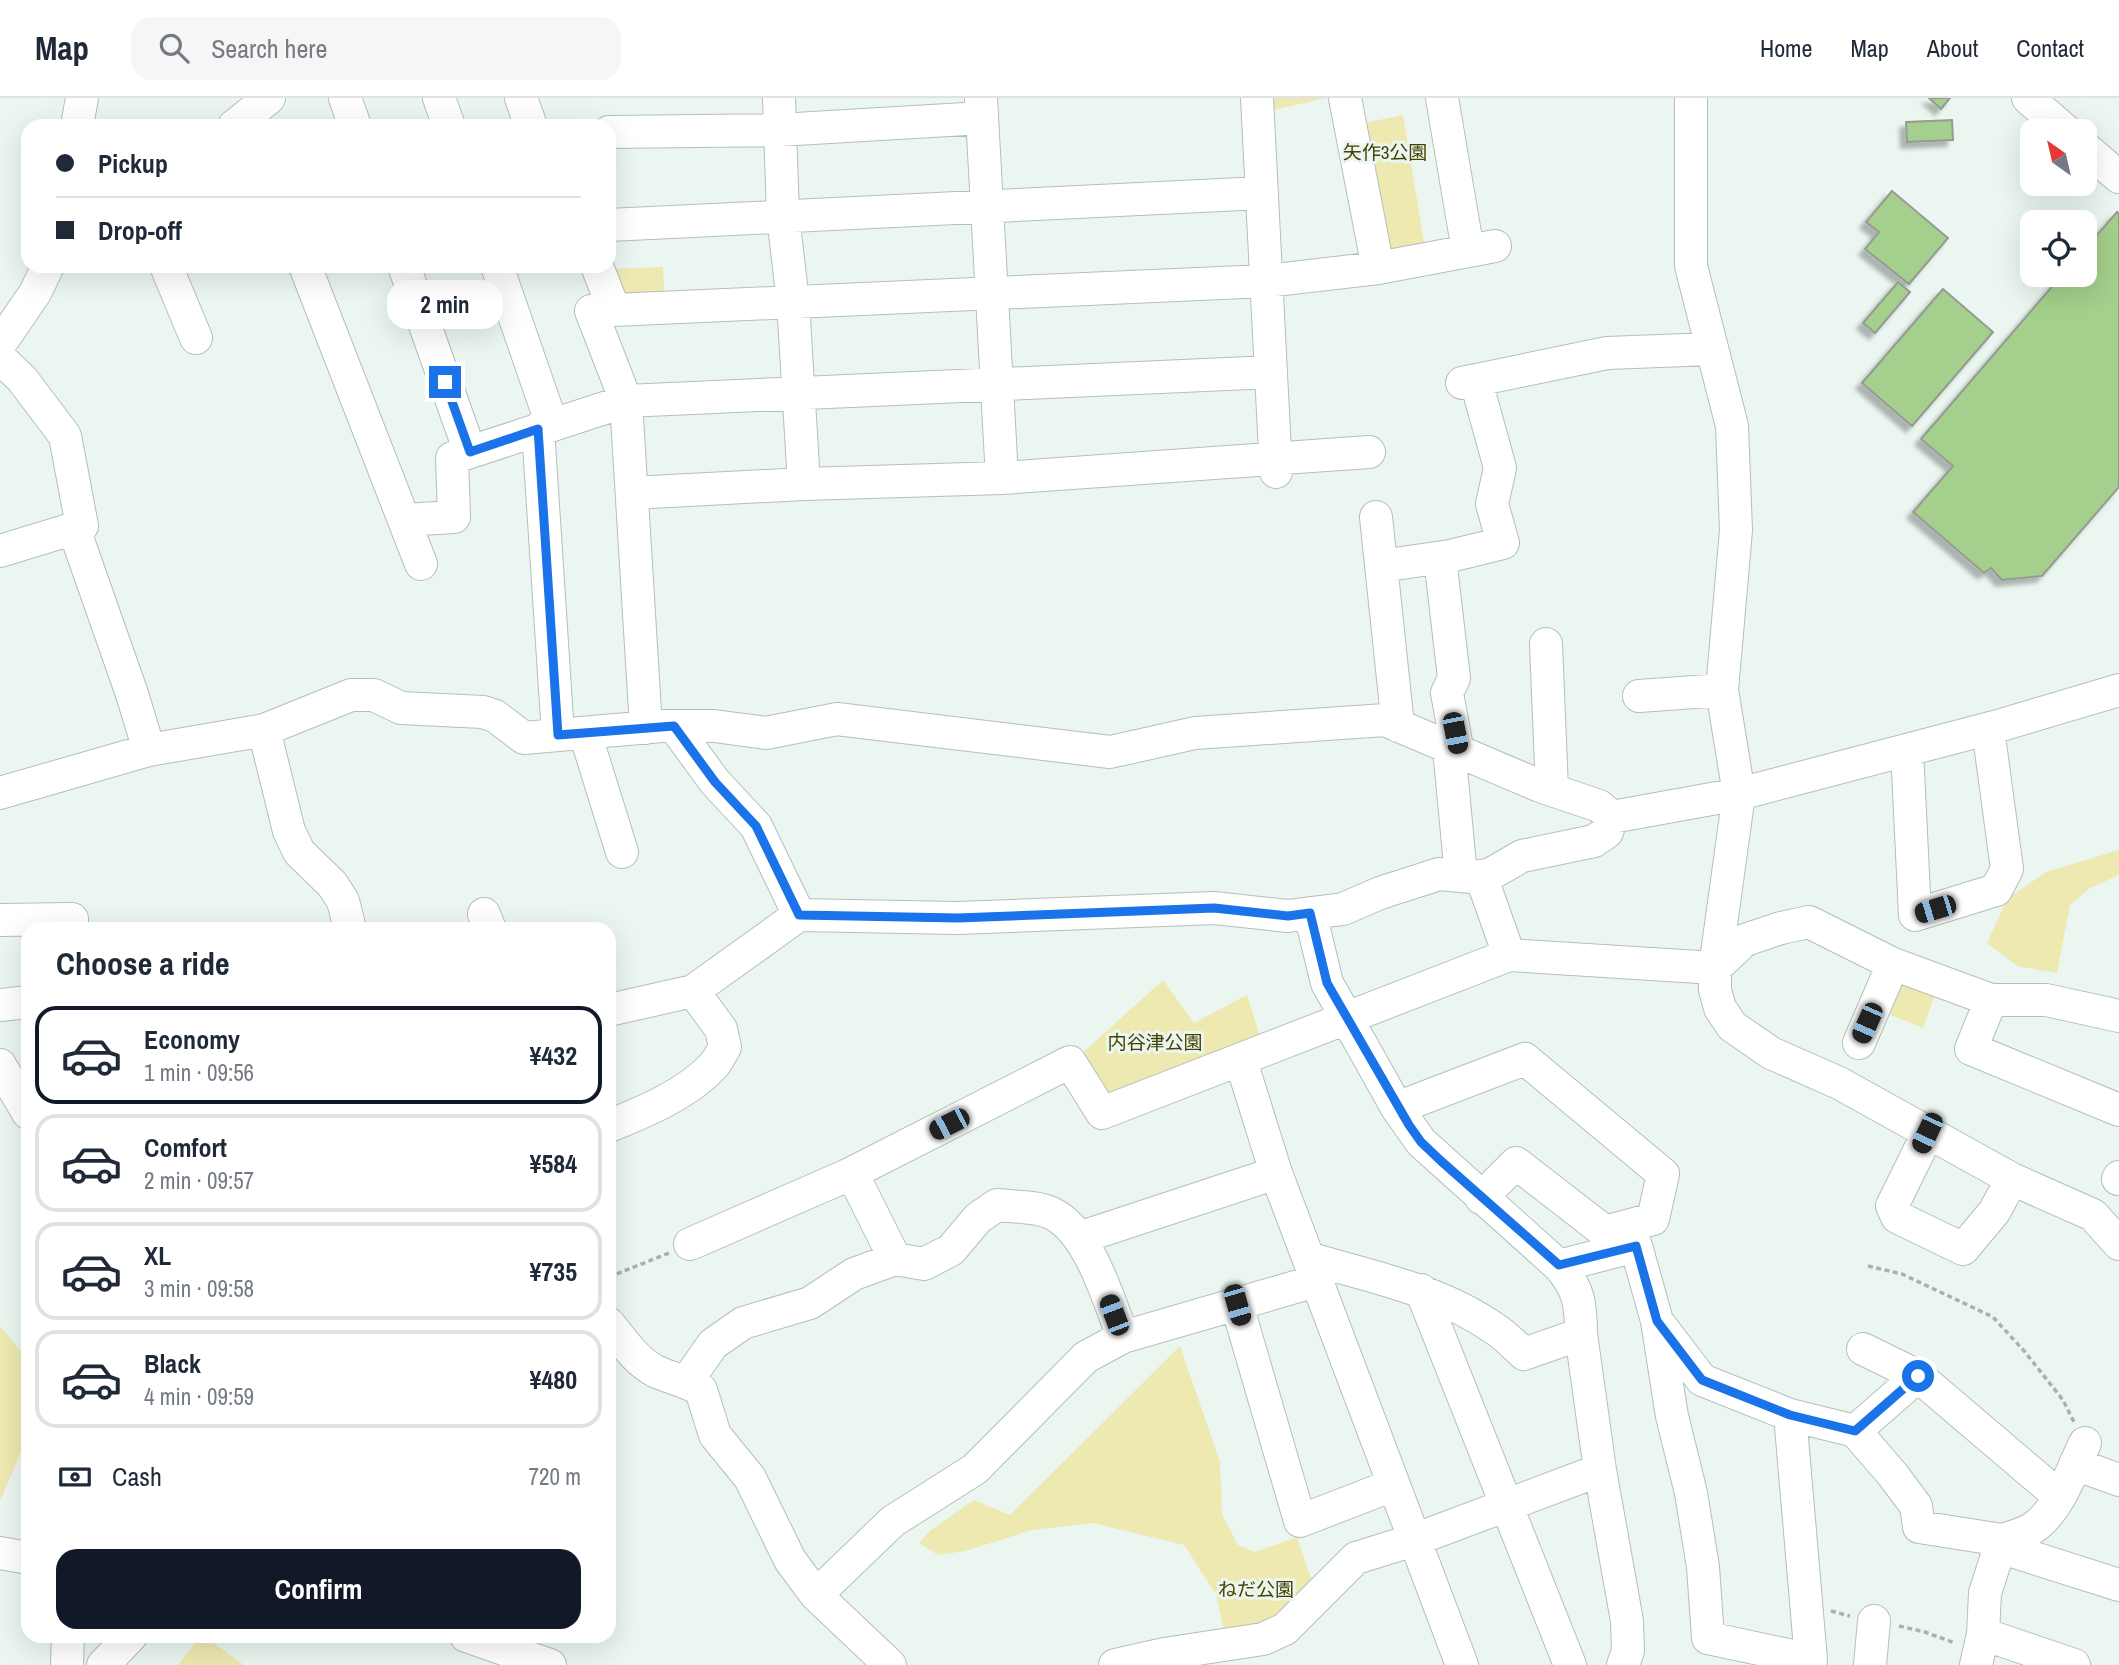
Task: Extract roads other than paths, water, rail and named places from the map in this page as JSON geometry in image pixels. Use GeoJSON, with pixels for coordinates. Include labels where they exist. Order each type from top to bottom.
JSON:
{"type":"FeatureCollection","features":[{"type":"Feature","properties":{"kind":"street"},"geometry":{"type":"LineString","coordinates":[[78,119],[82,98]]}},
{"type":"Feature","properties":{"kind":"street"},"geometry":{"type":"LineString","coordinates":[[345,98],[352,119]]}},
{"type":"Feature","properties":{"kind":"street"},"geometry":{"type":"LineString","coordinates":[[439,98],[446,119]]}},
{"type":"Feature","properties":{"kind":"street"},"geometry":{"type":"LineString","coordinates":[[521,98],[528,119]]}},
{"type":"Feature","properties":{"kind":"street"},"geometry":{"type":"LineString","coordinates":[[779,98],[783,216],[793,302],[803,484]]}},
{"type":"Feature","properties":{"kind":"street"},"geometry":{"type":"LineString","coordinates":[[1256,98],[1276,466]]}},
{"type":"Feature","properties":{"kind":"street"},"geometry":{"type":"LineString","coordinates":[[1345,98],[1378,268]]}},
{"type":"Feature","properties":{"kind":"street"},"geometry":{"type":"LineString","coordinates":[[799,915],[756,826],[660,727],[632,493],[626,401],[591,311],[1266,281],[1378,268],[1482,248],[1442,98]]}},
{"type":"Feature","properties":{"kind":"street"},"geometry":{"type":"LineString","coordinates":[[1691,98],[1691,267],[1732,426],[1736,530],[1722,690],[1739,794],[1715,968],[1715,990],[1720,1009],[1732,1026],[1770,1053],[1839,1083],[2012,1179],[2094,1215],[2119,1244]]}},
{"type":"Feature","properties":{"kind":"street"},"geometry":{"type":"LineString","coordinates":[[2028,98],[2052,119]]}},
{"type":"Feature","properties":{"kind":"street"},"geometry":{"type":"LineString","coordinates":[[616,132],[779,130],[881,111],[981,108],[1002,478]]}},
{"type":"Feature","properties":{"kind":"street"},"geometry":{"type":"LineString","coordinates":[[2097,158],[2119,177]]}},
{"type":"Feature","properties":{"kind":"street"},"geometry":{"type":"LineString","coordinates":[[616,225],[1262,192]]}},
{"type":"Feature","properties":{"kind":"street"},"geometry":{"type":"LineString","coordinates":[[0,344],[45,273]]}},
{"type":"Feature","properties":{"kind":"street"},"geometry":{"type":"LineString","coordinates":[[169,273],[195,338]]}},
{"type":"Feature","properties":{"kind":"street"},"geometry":{"type":"LineString","coordinates":[[308,273],[421,564]]}},
{"type":"Feature","properties":{"kind":"street"},"geometry":{"type":"LineString","coordinates":[[406,273],[470,452]]}},
{"type":"Feature","properties":{"kind":"street"},"geometry":{"type":"LineString","coordinates":[[499,273],[545,427],[572,734],[622,852]]}},
{"type":"Feature","properties":{"kind":"street"},"geometry":{"type":"LineString","coordinates":[[600,273],[614,310]]}},
{"type":"Feature","properties":{"kind":"street"},"geometry":{"type":"LineString","coordinates":[[1381,566],[1440,558],[1503,543],[1492,504],[1500,468],[1469,382],[1607,354],[1712,349]]}},
{"type":"Feature","properties":{"kind":"street"},"geometry":{"type":"LineString","coordinates":[[0,358],[22,379],[65,436],[82,526],[0,551]]}},
{"type":"Feature","properties":{"kind":"street"},"geometry":{"type":"LineString","coordinates":[[404,520],[454,517],[453,458],[626,401],[1271,372]]}},
{"type":"Feature","properties":{"kind":"street"},"geometry":{"type":"LineString","coordinates":[[632,493],[1276,466],[1369,452]]}},
{"type":"Feature","properties":{"kind":"street"},"geometry":{"type":"LineString","coordinates":[[1376,517],[1397,712],[1454,751],[1599,806],[1612,817]]}},
{"type":"Feature","properties":{"kind":"street"},"geometry":{"type":"LineString","coordinates":[[74,529],[149,750]]}},
{"type":"Feature","properties":{"kind":"street"},"geometry":{"type":"LineString","coordinates":[[1440,558],[1454,678],[1447,693],[1471,876],[1509,955]]}},
{"type":"Feature","properties":{"kind":"street"},"geometry":{"type":"LineString","coordinates":[[1546,644],[1552,790]]}},
{"type":"Feature","properties":{"kind":"street"},"geometry":{"type":"LineString","coordinates":[[1639,696],[1722,690]]}},
{"type":"Feature","properties":{"kind":"street"},"geometry":{"type":"LineString","coordinates":[[1612,817],[1739,794],[1987,729],[2119,690]]}},
{"type":"Feature","properties":{"kind":"street"},"geometry":{"type":"LineString","coordinates":[[0,793],[149,750],[264,730],[351,695],[374,695],[401,708],[483,712],[495,716],[524,738],[660,727],[714,726],[766,733],[837,719],[1110,752],[1195,733],[1385,720],[1397,712],[1447,693]]}},
{"type":"Feature","properties":{"kind":"street"},"geometry":{"type":"LineString","coordinates":[[1907,750],[1915,915],[1996,890],[2007,869],[1987,729]]}},
{"type":"Feature","properties":{"kind":"street"},"geometry":{"type":"LineString","coordinates":[[264,730],[289,831],[299,852],[331,884],[343,901],[348,922]]}},
{"type":"Feature","properties":{"kind":"street"},"geometry":{"type":"LineString","coordinates":[[616,1008],[692,991],[799,915],[958,918],[1214,908],[1288,916],[1343,909],[1380,893],[1439,874],[1489,875],[1522,856],[1594,841],[1607,832],[1612,817]]}},
{"type":"Feature","properties":{"kind":"street"},"geometry":{"type":"LineString","coordinates":[[1310,913],[1327,983],[1397,1108],[1421,1142],[1559,1265],[1573,1282],[1581,1312],[1581,1334],[1600,1470],[1627,1621],[1628,1651],[1623,1665]]}},
{"type":"Feature","properties":{"kind":"street"},"geometry":{"type":"LineString","coordinates":[[0,920],[72,919],[72,922]]}},
{"type":"Feature","properties":{"kind":"street"},"geometry":{"type":"LineString","coordinates":[[690,1244],[852,1173],[1070,1062],[1102,1113],[1509,955],[1715,968],[1745,940],[1809,922],[1893,964],[1991,1000],[2046,1000],[2119,1016]]}},
{"type":"Feature","properties":{"kind":"street"},"geometry":{"type":"LineString","coordinates":[[1858,1042],[1893,964]]}},
{"type":"Feature","properties":{"kind":"street"},"geometry":{"type":"LineString","coordinates":[[616,1123],[690,1086],[714,1065],[724,1047],[721,1029],[692,991]]}},
{"type":"Feature","properties":{"kind":"street"},"geometry":{"type":"LineString","coordinates":[[1991,1000],[1971,1049],[2119,1110]]}},
{"type":"Feature","properties":{"kind":"street"},"geometry":{"type":"LineString","coordinates":[[0,1005],[21,1003]]}},
{"type":"Feature","properties":{"kind":"street"},"geometry":{"type":"LineString","coordinates":[[1397,1108],[1525,1059],[1662,1174],[1653,1219],[1605,1232],[1516,1163],[1481,1198]]}},
{"type":"Feature","properties":{"kind":"street"},"geometry":{"type":"LineString","coordinates":[[1241,1060],[1276,1173],[1462,1665]]}},
{"type":"Feature","properties":{"kind":"street"},"geometry":{"type":"LineString","coordinates":[[0,1065],[21,1101]]}},
{"type":"Feature","properties":{"kind":"street"},"geometry":{"type":"LineString","coordinates":[[1927,1133],[1892,1206],[1897,1217],[1962,1249],[1994,1212],[2012,1179]]}},
{"type":"Feature","properties":{"kind":"street"},"geometry":{"type":"LineString","coordinates":[[852,1173],[895,1259]]}},
{"type":"Feature","properties":{"kind":"street"},"geometry":{"type":"LineString","coordinates":[[1079,1238],[1276,1173]]}},
{"type":"Feature","properties":{"kind":"street"},"geometry":{"type":"LineString","coordinates":[[687,1381],[713,1344],[743,1323],[810,1303],[854,1274],[895,1259],[924,1264],[951,1250],[978,1219],[997,1205],[1051,1213],[1079,1238],[1096,1270],[1123,1337]]}},
{"type":"Feature","properties":{"kind":"street"},"geometry":{"type":"LineString","coordinates":[[1559,1265],[1636,1246],[1657,1321],[1672,1416],[1695,1518],[1703,1567],[1708,1638],[1744,1656],[1811,1660],[1790,1415]]}},
{"type":"Feature","properties":{"kind":"street"},"geometry":{"type":"LineString","coordinates":[[816,1595],[893,1521],[975,1469],[1086,1357],[1123,1337],[1237,1305],[1312,1270],[1421,1290],[1455,1304],[1496,1329],[1524,1354],[1581,1334]]}},
{"type":"Feature","properties":{"kind":"street"},"geometry":{"type":"LineString","coordinates":[[1421,1290],[1570,1665]]}},
{"type":"Feature","properties":{"kind":"street"},"geometry":{"type":"LineString","coordinates":[[1237,1305],[1300,1521],[1393,1485]]}},
{"type":"Feature","properties":{"kind":"street"},"geometry":{"type":"LineString","coordinates":[[1657,1321],[1702,1380],[1790,1415],[1855,1431],[1916,1506],[1919,1527],[2002,1540],[2031,1530],[2044,1518],[2059,1496],[2080,1453],[2119,1480]]}},
{"type":"Feature","properties":{"kind":"street"},"geometry":{"type":"LineString","coordinates":[[616,1332],[639,1360],[656,1371],[687,1381],[701,1390],[715,1435],[750,1478],[790,1560],[816,1595],[890,1665]]}},
{"type":"Feature","properties":{"kind":"street"},"geometry":{"type":"LineString","coordinates":[[1863,1349],[1918,1376],[2059,1496]]}},
{"type":"Feature","properties":{"kind":"street"},"geometry":{"type":"LineString","coordinates":[[1855,1431],[1918,1376]]}},
{"type":"Feature","properties":{"kind":"street"},"geometry":{"type":"LineString","coordinates":[[1115,1665],[1164,1654],[1264,1639],[1285,1629],[1356,1558],[1414,1540],[1600,1470]]}},
{"type":"Feature","properties":{"kind":"street"},"geometry":{"type":"LineString","coordinates":[[2002,1540],[2015,1552],[2119,1585]]}},
{"type":"Feature","properties":{"kind":"street"},"geometry":{"type":"LineString","coordinates":[[1976,1665],[1983,1634],[1985,1593],[2002,1540]]}},
{"type":"Feature","properties":{"kind":"street"},"geometry":{"type":"LineString","coordinates":[[0,1553],[21,1557]]}},
{"type":"Feature","properties":{"kind":"street"},"geometry":{"type":"LineString","coordinates":[[1870,1665],[1874,1621]]}},
{"type":"Feature","properties":{"kind":"street"},"geometry":{"type":"LineString","coordinates":[[1983,1634],[2074,1665]]}},
{"type":"Feature","properties":{"kind":"street"},"geometry":{"type":"LineString","coordinates":[[67,1665],[68,1643]]}},
{"type":"Feature","properties":{"kind":"street"},"geometry":{"type":"LineString","coordinates":[[103,1665],[124,1643]]}},
{"type":"Feature","properties":{"kind":"street"},"geometry":{"type":"LineString","coordinates":[[486,1643],[550,1665]]}},
{"type":"Feature","properties":{"kind":"park label","name":"矢作3公園"},"geometry":{"type":"Point","coordinates":[1385,152]}},
{"type":"Feature","properties":{"kind":"park label","name":"内谷津公園"},"geometry":{"type":"Point","coordinates":[1155,1042]}},
{"type":"Feature","properties":{"kind":"park label","name":"ねだ公園"},"geometry":{"type":"Point","coordinates":[1256,1589]}}]}
